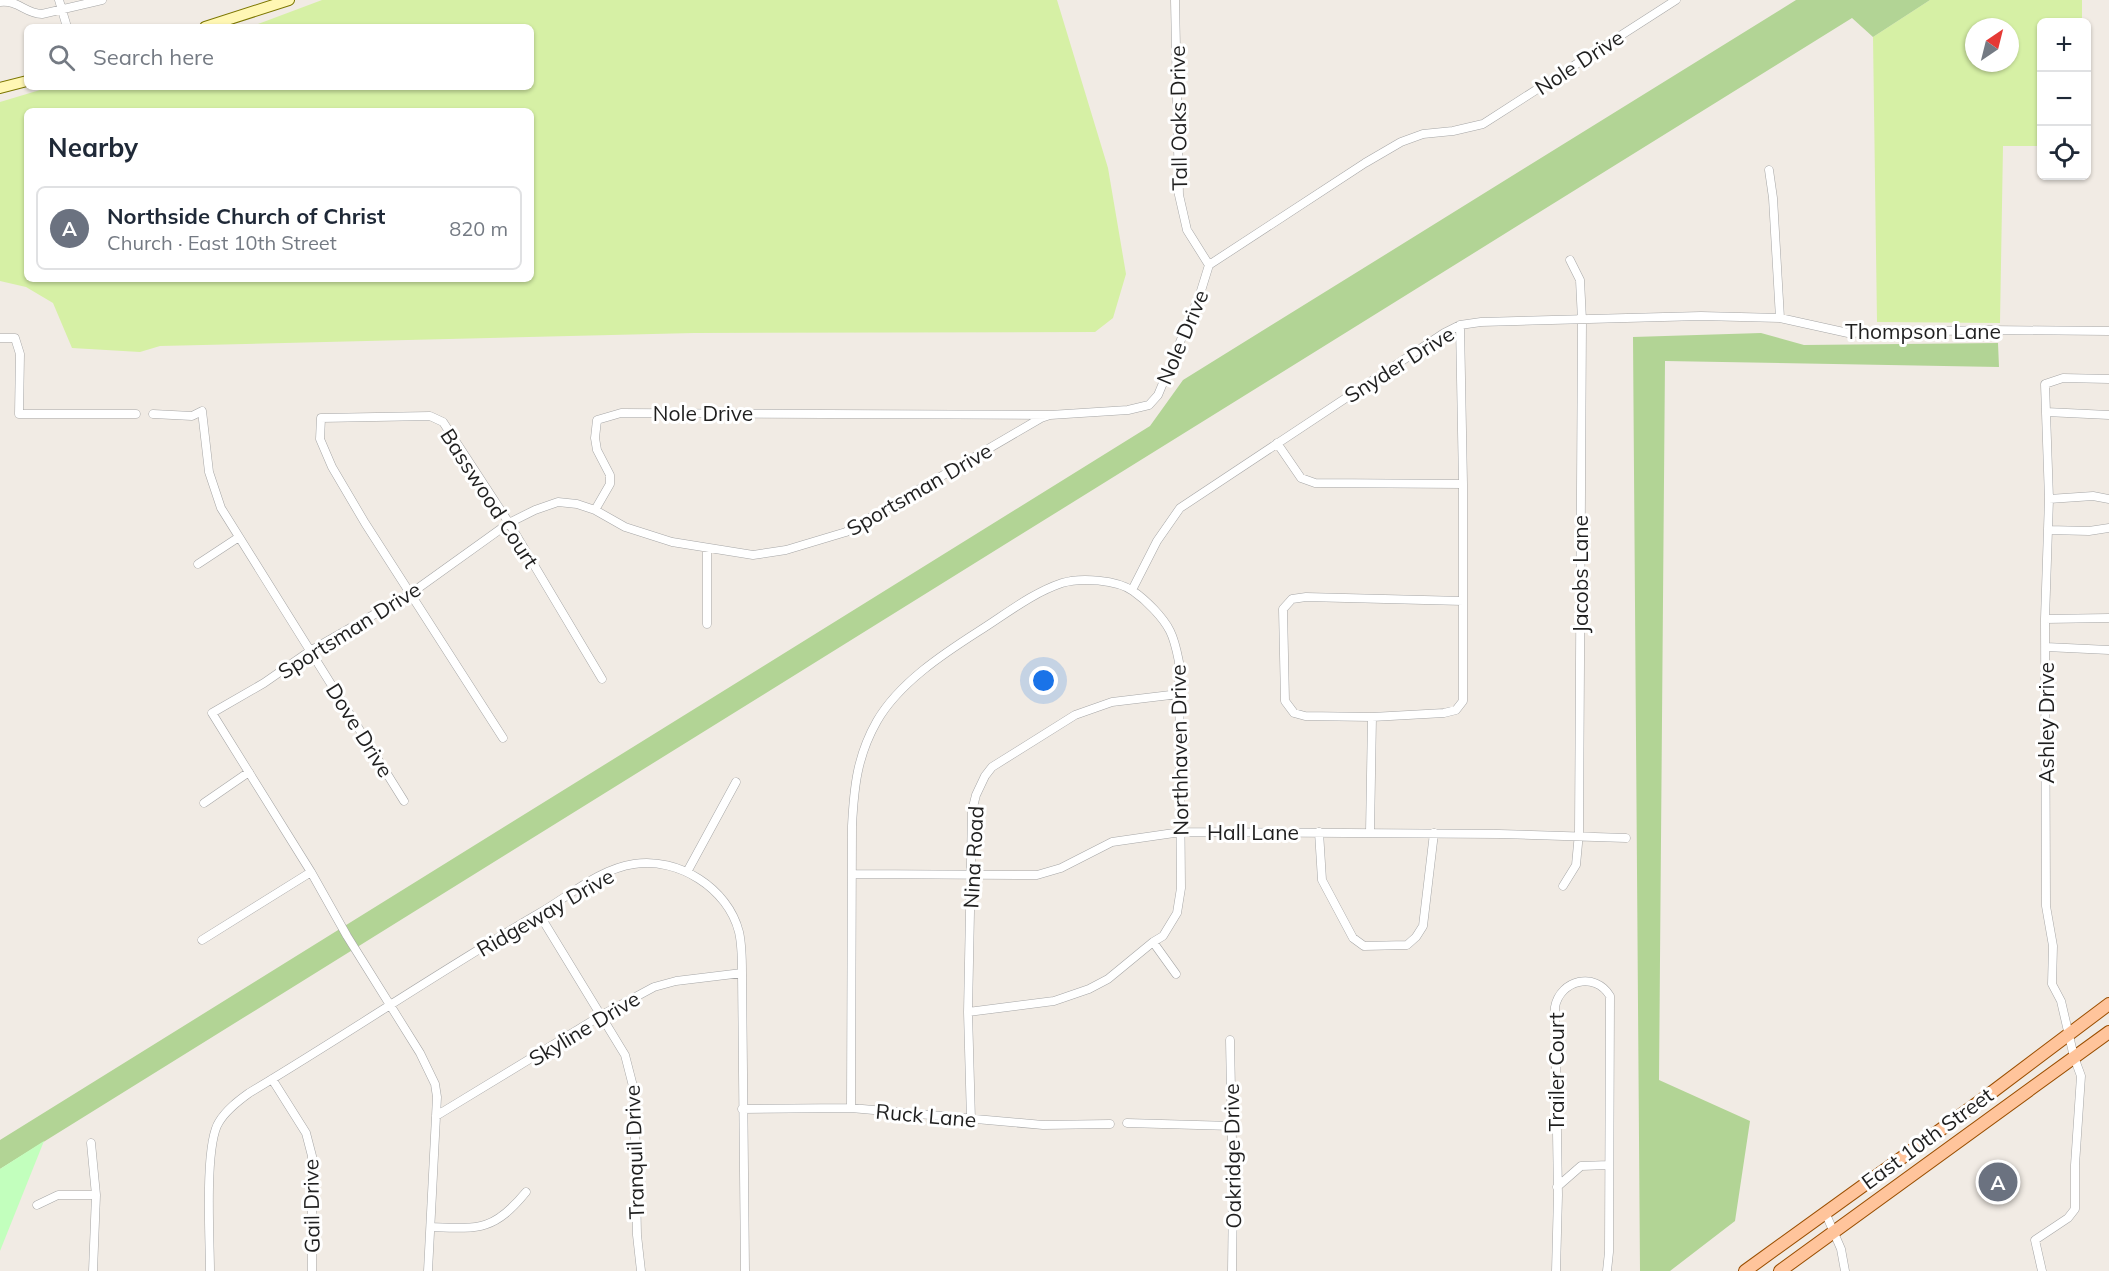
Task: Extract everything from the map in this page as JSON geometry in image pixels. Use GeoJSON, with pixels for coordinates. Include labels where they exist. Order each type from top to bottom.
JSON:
{"type":"FeatureCollection","features":[{"type":"Feature","properties":{"kind":"main road","name":"East 10th Street"},"geometry":{"type":"LineString","coordinates":[[1745,1271],[1979,1102],[2109,1004]]}},
{"type":"Feature","properties":{"kind":"main road","name":"East 10th Street"},"geometry":{"type":"LineString","coordinates":[[1780,1271],[2109,1032]]}},
{"type":"Feature","properties":{"kind":"street"},"geometry":{"type":"LineString","coordinates":[[58,0],[66,24]]}},
{"type":"Feature","properties":{"kind":"street"},"geometry":{"type":"LineString","coordinates":[[0,2],[17,3],[33,14],[42,14],[102,0]]}},
{"type":"Feature","properties":{"kind":"street"},"geometry":{"type":"LineString","coordinates":[[214,24],[289,0]]}},
{"type":"Feature","properties":{"kind":"street","name":"Tall Oaks Drive"},"geometry":{"type":"LineString","coordinates":[[1175,0],[1179,195],[1187,230],[1209,266]]}},
{"type":"Feature","properties":{"kind":"street","name":"Nole Drive"},"geometry":{"type":"LineString","coordinates":[[595,510],[610,484],[610,475],[597,450],[595,438],[597,420],[621,412],[1050,415],[1128,410],[1149,405],[1158,395],[1200,294],[1209,266],[1365,163],[1401,142],[1423,134],[1452,131],[1483,124],[1676,0]]}},
{"type":"Feature","properties":{"kind":"street"},"geometry":{"type":"LineString","coordinates":[[0,88],[24,82]]}},
{"type":"Feature","properties":{"kind":"street"},"geometry":{"type":"LineString","coordinates":[[1769,170],[1773,198],[1780,318]]}},
{"type":"Feature","properties":{"kind":"street","name":"Jacobs Lane"},"geometry":{"type":"LineString","coordinates":[[1563,886],[1576,865],[1579,838],[1582,320],[1580,279],[1570,260]]}},
{"type":"Feature","properties":{"kind":"street","name":"Snyder Drive"},"geometry":{"type":"LineString","coordinates":[[1132,590],[1157,541],[1180,508],[1444,333],[1460,325],[1480,322],[1701,316],[1780,318]]}},
{"type":"Feature","properties":{"kind":"street","name":"Thompson Lane"},"geometry":{"type":"LineString","coordinates":[[1780,318],[1848,333],[1988,330],[2109,331]]}},
{"type":"Feature","properties":{"kind":"street"},"geometry":{"type":"LineString","coordinates":[[1460,325],[1463,484],[1463,601],[1463,701],[1456,710],[1444,713],[1372,717],[1305,716],[1294,713],[1285,701],[1283,609],[1292,598],[1463,601]]}},
{"type":"Feature","properties":{"kind":"street"},"geometry":{"type":"LineString","coordinates":[[0,338],[15,338],[20,354],[19,414],[136,414]]}},
{"type":"Feature","properties":{"kind":"street","name":"Ashley Drive"},"geometry":{"type":"LineString","coordinates":[[2042,1271],[2035,1240],[2067,1218],[2075,1209],[2081,1076],[2074,1057],[2061,1001],[2052,984],[2053,946],[2046,906],[2045,619],[2049,499],[2045,384],[2063,378],[2109,380]]}},
{"type":"Feature","properties":{"kind":"street","name":"Dove Drive"},"geometry":{"type":"LineString","coordinates":[[153,414],[192,416],[202,411],[209,472],[213,490],[221,508],[404,801]]}},
{"type":"Feature","properties":{"kind":"street"},"geometry":{"type":"LineString","coordinates":[[2046,412],[2089,412],[2109,415]]}},
{"type":"Feature","properties":{"kind":"street","name":"Sportsman Drive"},"geometry":{"type":"LineString","coordinates":[[428,1271],[437,1097],[435,1084],[420,1053],[212,713],[264,683],[310,651],[410,594],[509,523],[535,510],[558,502],[577,504],[595,510],[625,527],[672,542],[753,555],[786,550],[846,532],[994,445],[1050,415]]}},
{"type":"Feature","properties":{"kind":"street","name":"Basswood Court"},"geometry":{"type":"LineString","coordinates":[[410,594],[332,467],[320,439],[321,418],[430,416],[443,422],[509,523],[602,679]]}},
{"type":"Feature","properties":{"kind":"street"},"geometry":{"type":"LineString","coordinates":[[1276,443],[1301,478],[1315,483],[1463,484]]}},
{"type":"Feature","properties":{"kind":"street"},"geometry":{"type":"LineString","coordinates":[[2049,499],[2093,496],[2109,499]]}},
{"type":"Feature","properties":{"kind":"street"},"geometry":{"type":"LineString","coordinates":[[2048,530],[2090,531],[2109,528]]}},
{"type":"Feature","properties":{"kind":"street"},"geometry":{"type":"LineString","coordinates":[[198,564],[239,537]]}},
{"type":"Feature","properties":{"kind":"street"},"geometry":{"type":"LineString","coordinates":[[707,549],[707,624]]}},
{"type":"Feature","properties":{"kind":"street","name":"Northhaven Drive"},"geometry":{"type":"LineString","coordinates":[[851,1108],[852,826],[857,767],[864,746],[878,720],[894,698],[939,657],[1035,595],[1063,583],[1082,580],[1101,580],[1132,590],[1158,615],[1170,631],[1179,662],[1181,888],[1177,913],[1164,936],[1108,979],[1089,989],[1054,1001],[968,1012]]}},
{"type":"Feature","properties":{"kind":"street"},"geometry":{"type":"LineString","coordinates":[[410,594],[503,738]]}},
{"type":"Feature","properties":{"kind":"street"},"geometry":{"type":"LineString","coordinates":[[2045,619],[2109,618]]}},
{"type":"Feature","properties":{"kind":"street"},"geometry":{"type":"LineString","coordinates":[[2046,647],[2109,650]]}},
{"type":"Feature","properties":{"kind":"street","name":"Nina Road"},"geometry":{"type":"LineString","coordinates":[[971,1119],[968,1012],[970,876],[974,803],[985,776],[992,767],[1088,709],[1112,702],[1179,694]]}},
{"type":"Feature","properties":{"kind":"street"},"geometry":{"type":"LineString","coordinates":[[1370,833],[1372,717]]}},
{"type":"Feature","properties":{"kind":"street"},"geometry":{"type":"LineString","coordinates":[[204,803],[249,772]]}},
{"type":"Feature","properties":{"kind":"street"},"geometry":{"type":"LineString","coordinates":[[687,872],[736,782]]}},
{"type":"Feature","properties":{"kind":"street","name":"Hall Lane"},"geometry":{"type":"LineString","coordinates":[[853,874],[1037,875],[1047,873],[1112,842],[1181,832],[1319,832],[1626,838]]}},
{"type":"Feature","properties":{"kind":"street"},"geometry":{"type":"LineString","coordinates":[[1319,832],[1322,880],[1353,938],[1364,946],[1407,945],[1423,926],[1434,834]]}},
{"type":"Feature","properties":{"kind":"street","name":"Ridgeway Drive"},"geometry":{"type":"LineString","coordinates":[[210,1271],[210,1154],[218,1122],[232,1106],[390,1005],[604,874],[635,864],[667,865],[687,872],[709,886],[731,913],[739,930],[742,972],[744,1271]]}},
{"type":"Feature","properties":{"kind":"street"},"geometry":{"type":"LineString","coordinates":[[202,940],[311,872]]}},
{"type":"Feature","properties":{"kind":"street","name":"Tranquil Drive"},"geometry":{"type":"LineString","coordinates":[[538,914],[602,1015],[630,1067],[634,1090],[637,1234],[641,1271]]}},
{"type":"Feature","properties":{"kind":"street"},"geometry":{"type":"LineString","coordinates":[[1154,942],[1176,974]]}},
{"type":"Feature","properties":{"kind":"street","name":"Skyline Drive"},"geometry":{"type":"LineString","coordinates":[[436,1116],[602,1015],[654,987],[676,981],[742,972]]}},
{"type":"Feature","properties":{"kind":"street","name":"Trailer Court"},"geometry":{"type":"LineString","coordinates":[[1556,1271],[1555,1007],[1559,994],[1580,982],[1595,982],[1601,985],[1610,996],[1607,1271]]}},
{"type":"Feature","properties":{"kind":"street","name":"Oakridge Drive"},"geometry":{"type":"LineString","coordinates":[[1230,1040],[1232,1271]]}},
{"type":"Feature","properties":{"kind":"street","name":"Gail Drive"},"geometry":{"type":"LineString","coordinates":[[272,1079],[306,1133],[312,1156],[312,1271]]}},
{"type":"Feature","properties":{"kind":"street","name":"Ruck Lane"},"geometry":{"type":"LineString","coordinates":[[742,1109],[851,1108],[1043,1125],[1110,1124]]}},
{"type":"Feature","properties":{"kind":"street"},"geometry":{"type":"LineString","coordinates":[[1127,1123],[1232,1126]]}},
{"type":"Feature","properties":{"kind":"street"},"geometry":{"type":"LineString","coordinates":[[91,1143],[96,1195],[93,1271]]}},
{"type":"Feature","properties":{"kind":"street"},"geometry":{"type":"LineString","coordinates":[[1557,1186],[1581,1166],[1609,1165]]}},
{"type":"Feature","properties":{"kind":"street"},"geometry":{"type":"LineString","coordinates":[[430,1227],[473,1227],[497,1221],[510,1212],[526,1192]]}},
{"type":"Feature","properties":{"kind":"street"},"geometry":{"type":"LineString","coordinates":[[37,1205],[58,1195],[96,1195]]}},
{"type":"Feature","properties":{"kind":"street"},"geometry":{"type":"LineString","coordinates":[[1825,1212],[1841,1249],[1845,1271]]}},
{"type":"Feature","properties":{"kind":"green space"},"geometry":{"type":"Polygon","coordinates":[[[322,0],[1057,0],[1108,168],[1126,274],[1113,318],[1095,332],[694,333],[160,346],[140,352],[72,348],[53,303],[26,287],[0,281],[0,102],[40,90],[534,90],[534,24],[258,24],[322,0]]]}},
{"type":"Feature","properties":{"kind":"green space"},"geometry":{"type":"Polygon","coordinates":[[[1796,0],[1930,0],[1873,37],[1852,18],[0,1169],[0,1140],[1150,426],[1183,380],[1796,0]]]}},
{"type":"Feature","properties":{"kind":"green space"},"geometry":{"type":"Polygon","coordinates":[[[1930,0],[2082,0],[2082,18],[2037,18],[2037,146],[2003,146],[2000,323],[1877,322],[1873,37],[1930,0]]]}},
{"type":"Feature","properties":{"kind":"green space"},"geometry":{"type":"Polygon","coordinates":[[[1761,333],[1804,345],[1998,343],[1999,367],[1665,361],[1659,1080],[1750,1121],[1735,1221],[1670,1271],[1640,1271],[1633,337],[1761,333]]]}},
{"type":"Feature","properties":{"kind":"green space"},"geometry":{"type":"Polygon","coordinates":[[[44,1141],[0,1251],[0,1169],[44,1141]]]}},
{"type":"Feature","properties":{"kind":"place","name":"Northside Church of Christ"},"geometry":{"type":"Point","coordinates":[1998,1182]}}]}
